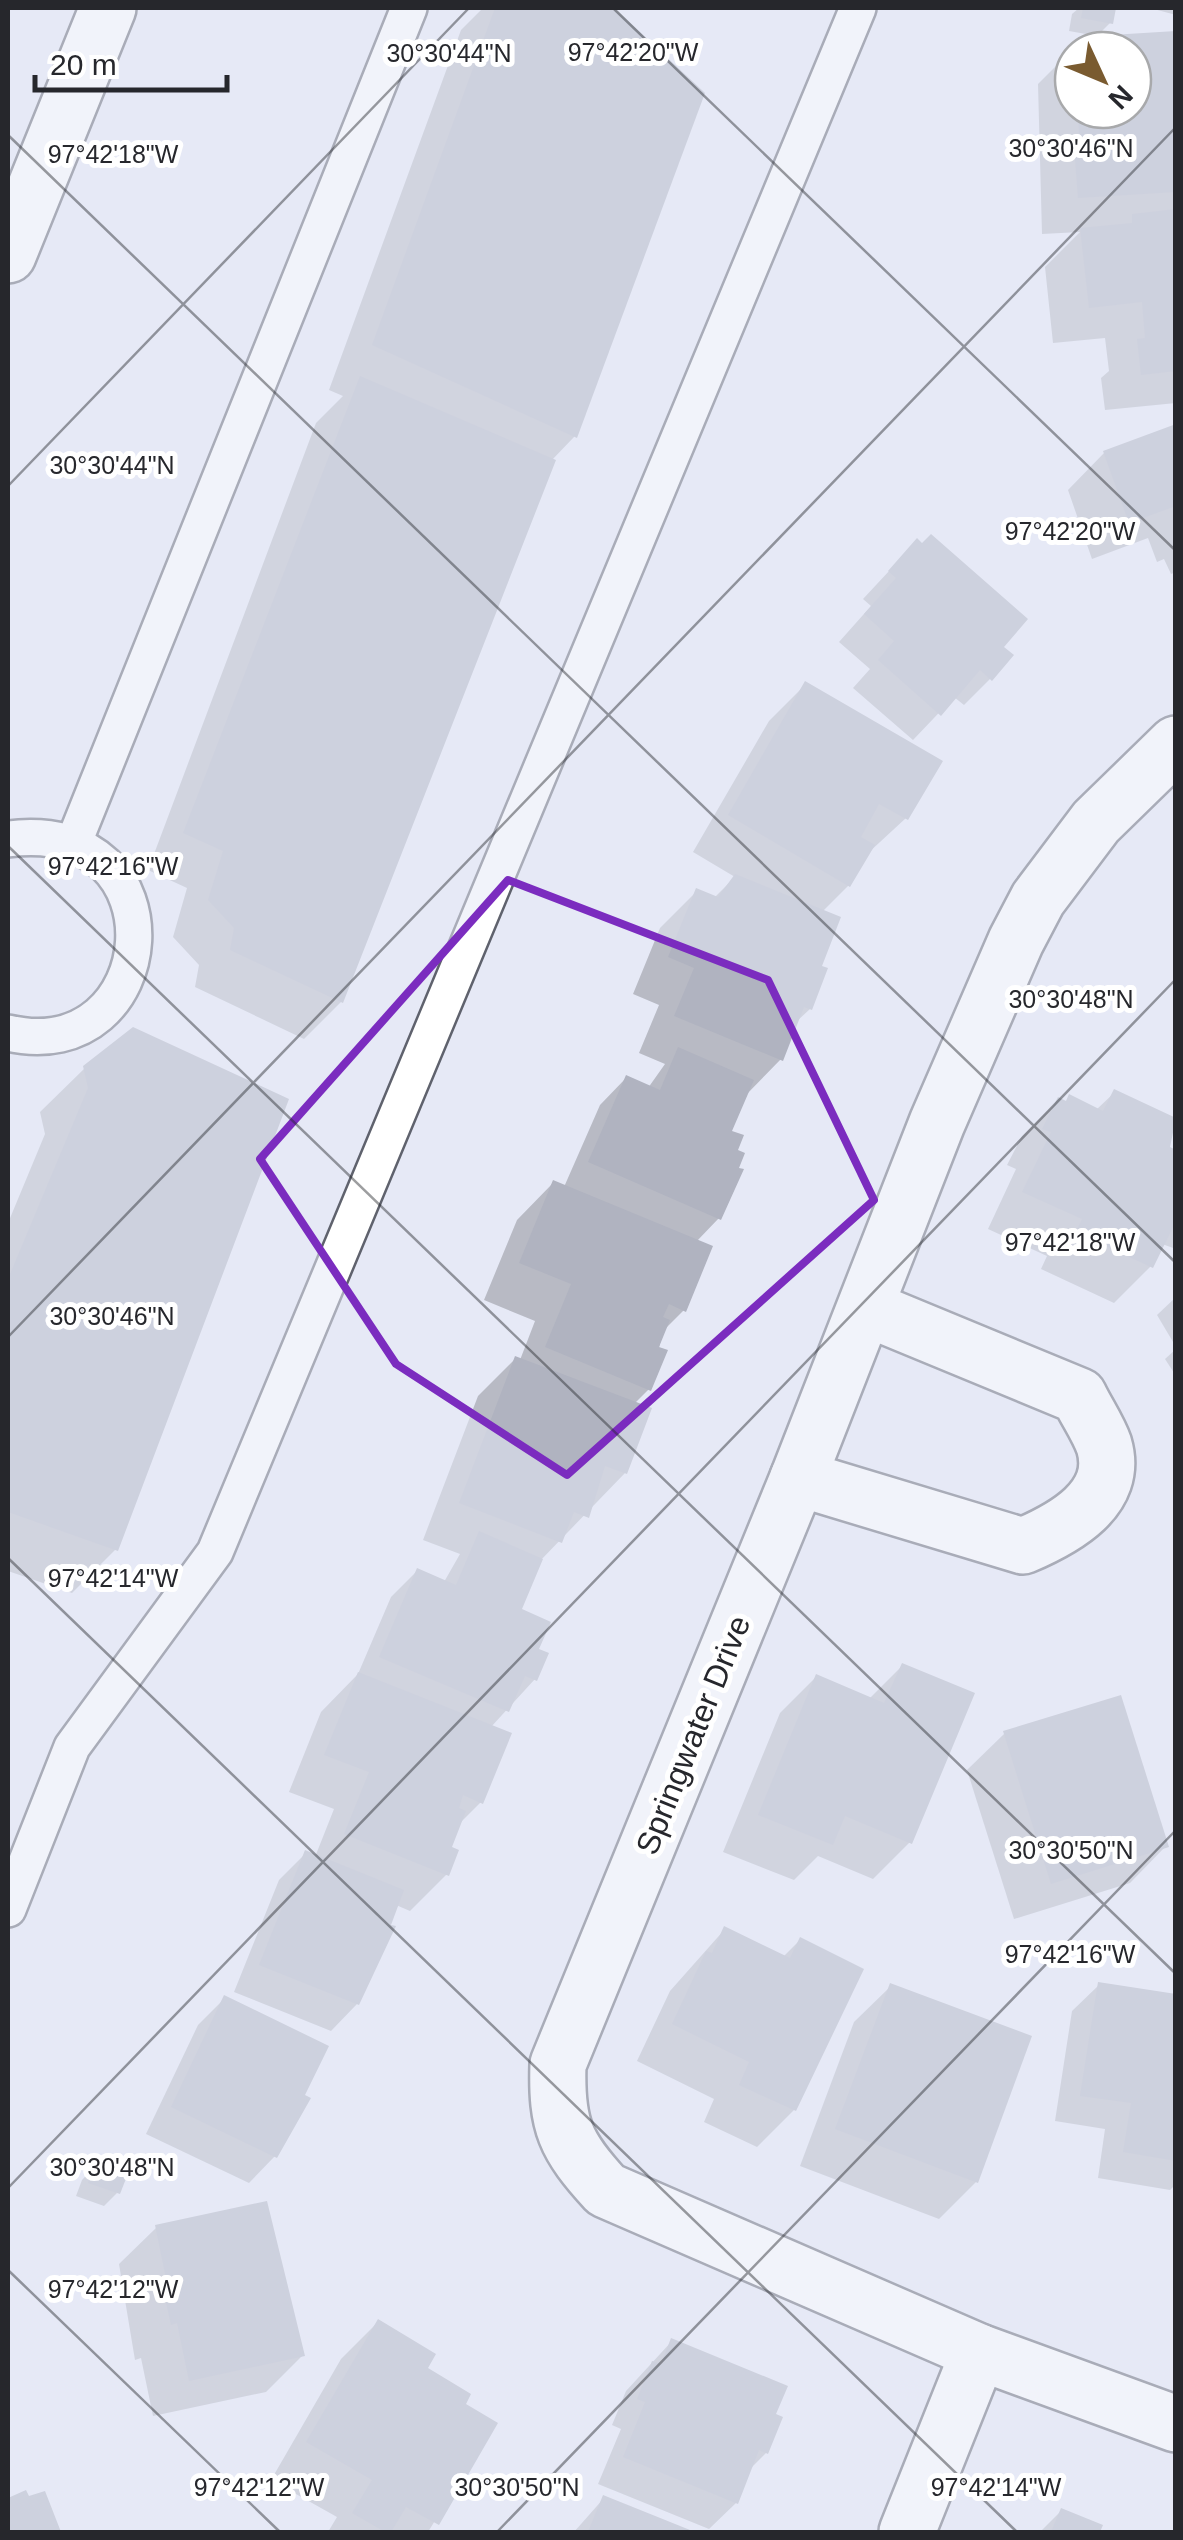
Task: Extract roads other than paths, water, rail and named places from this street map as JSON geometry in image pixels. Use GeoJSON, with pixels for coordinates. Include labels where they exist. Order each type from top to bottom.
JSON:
{"type":"FeatureCollection","features":[{"type":"Feature","properties":{"kind":"street"},"geometry":{"type":"LineString","coordinates":[[8,255],[108,8]]}},
{"type":"Feature","properties":{"kind":"street","name":"Springwater Drive"},"geometry":{"type":"LineString","coordinates":[[1176,744],[1096,822],[1038,899],[936,1123],[798,1478],[558,2064],[556,2111],[572,2153],[606,2190],[980,2352],[1176,2424]]}},
{"type":"Feature","properties":{"kind":"street"},"geometry":{"type":"LineString","coordinates":[[798,1478],[1024,1546],[1069,1526],[1101,1489],[1105,1448],[1078,1396],[866,1308]]}},
{"type":"Feature","properties":{"kind":"street"},"geometry":{"type":"LineString","coordinates":[[907,2532],[980,2352]]}},
{"type":"Feature","properties":{"kind":"lane"},"geometry":{"type":"LineString","coordinates":[[74,842],[409,8]]}},
{"type":"Feature","properties":{"kind":"lane"},"geometry":{"type":"LineString","coordinates":[[8,1909],[72,1747],[216,1552],[858,8]]}},
{"type":"Feature","properties":{"kind":"lane"},"geometry":{"type":"LineString","coordinates":[[8,839],[40,835],[74,842],[101,859],[122,883],[134,912],[136,944],[129,976],[112,1002],[88,1023],[58,1035],[8,1032]]}}]}
